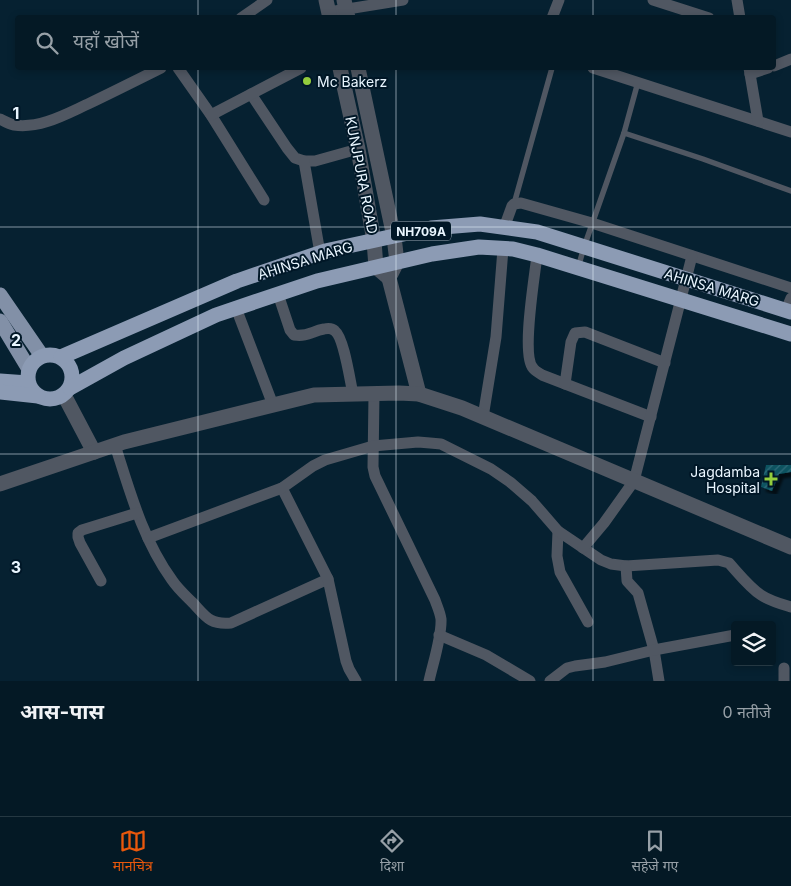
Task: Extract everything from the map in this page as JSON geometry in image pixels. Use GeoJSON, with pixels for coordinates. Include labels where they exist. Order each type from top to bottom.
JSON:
{"type":"FeatureCollection","features":[{"type":"Feature","properties":{"kind":"highway","name":"AHINSA MARG"},"geometry":{"type":"LineString","coordinates":[[61,357],[237,281],[320,253],[431,228],[480,224],[538,232],[686,278],[789,307]]}},
{"type":"Feature","properties":{"kind":"highway","name":"AHINSA MARG"},"geometry":{"type":"LineString","coordinates":[[67,391],[124,358],[216,315],[236,308],[317,281],[432,254],[478,248],[513,249],[791,334]]}},
{"type":"Feature","properties":{"kind":"highway","name":"NH709A"},"geometry":{"type":"LineString","coordinates":[[42,356],[54,355],[61,357]]}},
{"type":"Feature","properties":{"kind":"highway"},"geometry":{"type":"LineString","coordinates":[[38,396],[34,393],[29,376],[33,362],[42,356]]}},
{"type":"Feature","properties":{"kind":"highway"},"geometry":{"type":"LineString","coordinates":[[61,357],[68,363],[72,371],[72,379],[67,391]]}},
{"type":"Feature","properties":{"kind":"highway"},"geometry":{"type":"LineString","coordinates":[[0,381],[29,376]]}},
{"type":"Feature","properties":{"kind":"highway","name":"NH709A"},"geometry":{"type":"LineString","coordinates":[[0,392],[56,399],[67,391]]}},
{"type":"Feature","properties":{"kind":"main road"},"geometry":{"type":"LineString","coordinates":[[0,295],[42,356]]}},
{"type":"Feature","properties":{"kind":"main road"},"geometry":{"type":"LineString","coordinates":[[0,321],[29,376]]}},
{"type":"Feature","properties":{"kind":"street"},"geometry":{"type":"LineString","coordinates":[[246,15],[268,0]]}},
{"type":"Feature","properties":{"kind":"street"},"geometry":{"type":"LineString","coordinates":[[328,10],[403,0]]}},
{"type":"Feature","properties":{"kind":"street"},"geometry":{"type":"LineString","coordinates":[[553,15],[559,0]]}},
{"type":"Feature","properties":{"kind":"street"},"geometry":{"type":"LineString","coordinates":[[653,0],[700,15]]}},
{"type":"Feature","properties":{"kind":"street"},"geometry":{"type":"LineString","coordinates":[[737,0],[740,15]]}},
{"type":"Feature","properties":{"kind":"street"},"geometry":{"type":"LineString","coordinates":[[776,65],[791,59]]}},
{"type":"Feature","properties":{"kind":"street"},"geometry":{"type":"LineString","coordinates":[[0,119],[14,125],[37,124],[58,117],[157,70]]}},
{"type":"Feature","properties":{"kind":"street"},"geometry":{"type":"LineString","coordinates":[[179,70],[211,115],[264,200]]}},
{"type":"Feature","properties":{"kind":"street"},"geometry":{"type":"LineString","coordinates":[[211,115],[298,70]]}},
{"type":"Feature","properties":{"kind":"street","name":"KUNJPURA ROAD"},"geometry":{"type":"LineString","coordinates":[[340,70],[358,149],[374,241],[376,267]]}},
{"type":"Feature","properties":{"kind":"street"},"geometry":{"type":"LineString","coordinates":[[358,70],[394,237],[397,262],[389,278]]}},
{"type":"Feature","properties":{"kind":"street"},"geometry":{"type":"LineString","coordinates":[[599,70],[791,132]]}},
{"type":"Feature","properties":{"kind":"street"},"geometry":{"type":"LineString","coordinates":[[749,71],[758,121]]}},
{"type":"Feature","properties":{"kind":"street"},"geometry":{"type":"LineString","coordinates":[[251,94],[295,158],[304,161],[315,161],[358,149]]}},
{"type":"Feature","properties":{"kind":"street"},"geometry":{"type":"LineString","coordinates":[[304,161],[320,253]]}},
{"type":"Feature","properties":{"kind":"street"},"geometry":{"type":"LineString","coordinates":[[504,228],[512,206],[521,203],[592,223],[791,288]]}},
{"type":"Feature","properties":{"kind":"street"},"geometry":{"type":"LineString","coordinates":[[483,417],[496,337],[503,249]]}},
{"type":"Feature","properties":{"kind":"street"},"geometry":{"type":"LineString","coordinates":[[537,256],[531,302],[528,349],[532,368],[542,375],[651,417]]}},
{"type":"Feature","properties":{"kind":"street"},"geometry":{"type":"LineString","coordinates":[[583,548],[604,523],[634,481],[692,256]]}},
{"type":"Feature","properties":{"kind":"street"},"geometry":{"type":"LineString","coordinates":[[376,267],[389,278],[419,394]]}},
{"type":"Feature","properties":{"kind":"street"},"geometry":{"type":"LineString","coordinates":[[278,294],[290,330],[294,335],[302,336],[324,329],[332,329],[338,334],[342,342],[353,394]]}},
{"type":"Feature","properties":{"kind":"street"},"geometry":{"type":"LineString","coordinates":[[236,308],[273,405]]}},
{"type":"Feature","properties":{"kind":"street"},"geometry":{"type":"LineString","coordinates":[[565,384],[571,342],[575,333],[585,332],[664,364]]}},
{"type":"Feature","properties":{"kind":"street"},"geometry":{"type":"LineString","coordinates":[[67,391],[94,452]]}},
{"type":"Feature","properties":{"kind":"street"},"geometry":{"type":"LineString","coordinates":[[374,394],[373,467],[375,476],[440,612],[439,635],[430,681]]}},
{"type":"Feature","properties":{"kind":"street"},"geometry":{"type":"LineString","coordinates":[[0,484],[115,445],[314,395],[419,394],[462,408],[791,547]]}},
{"type":"Feature","properties":{"kind":"street"},"geometry":{"type":"LineString","coordinates":[[148,538],[282,488],[313,466],[325,460],[374,446],[418,442],[440,444],[491,469],[510,482],[532,502],[558,531],[600,560],[626,566],[724,561],[729,563],[760,595],[791,607]]}},
{"type":"Feature","properties":{"kind":"street"},"geometry":{"type":"LineString","coordinates":[[115,445],[137,513],[161,563],[173,582],[214,623],[231,624],[328,579]]}},
{"type":"Feature","properties":{"kind":"street"},"geometry":{"type":"LineString","coordinates":[[282,488],[328,579],[346,661],[356,681]]}},
{"type":"Feature","properties":{"kind":"street"},"geometry":{"type":"LineString","coordinates":[[101,581],[80,543],[78,533],[82,530],[137,513]]}},
{"type":"Feature","properties":{"kind":"street"},"geometry":{"type":"LineString","coordinates":[[558,531],[557,556],[560,572],[588,622]]}},
{"type":"Feature","properties":{"kind":"street"},"geometry":{"type":"LineString","coordinates":[[626,566],[626,579],[638,594],[654,650],[659,681]]}},
{"type":"Feature","properties":{"kind":"street"},"geometry":{"type":"LineString","coordinates":[[439,635],[486,655],[521,679]]}},
{"type":"Feature","properties":{"kind":"street"},"geometry":{"type":"LineString","coordinates":[[550,681],[567,668],[731,636]]}},
{"type":"Feature","properties":{"kind":"street"},"geometry":{"type":"LineString","coordinates":[[784,668],[784,681]]}},
{"type":"Feature","properties":{"kind":"lane"},"geometry":{"type":"LineString","coordinates":[[514,204],[551,70]]}},
{"type":"Feature","properties":{"kind":"lane"},"geometry":{"type":"LineString","coordinates":[[578,268],[624,133],[638,82]]}},
{"type":"Feature","properties":{"kind":"lane"},"geometry":{"type":"LineString","coordinates":[[624,133],[791,191]]}},
{"type":"Feature","properties":{"kind":"building"},"geometry":{"type":"Polygon","coordinates":[[[766,465],[791,465],[791,472],[779,474],[772,491],[761,487],[766,465]]]}},
{"type":"Feature","properties":{"kind":"place","name":"Mc Bakerz"},"geometry":{"type":"Point","coordinates":[307,81]}},
{"type":"Feature","properties":{"kind":"place","name":"Jagdamba Hospital"},"geometry":{"type":"Point","coordinates":[771,479]}}]}
